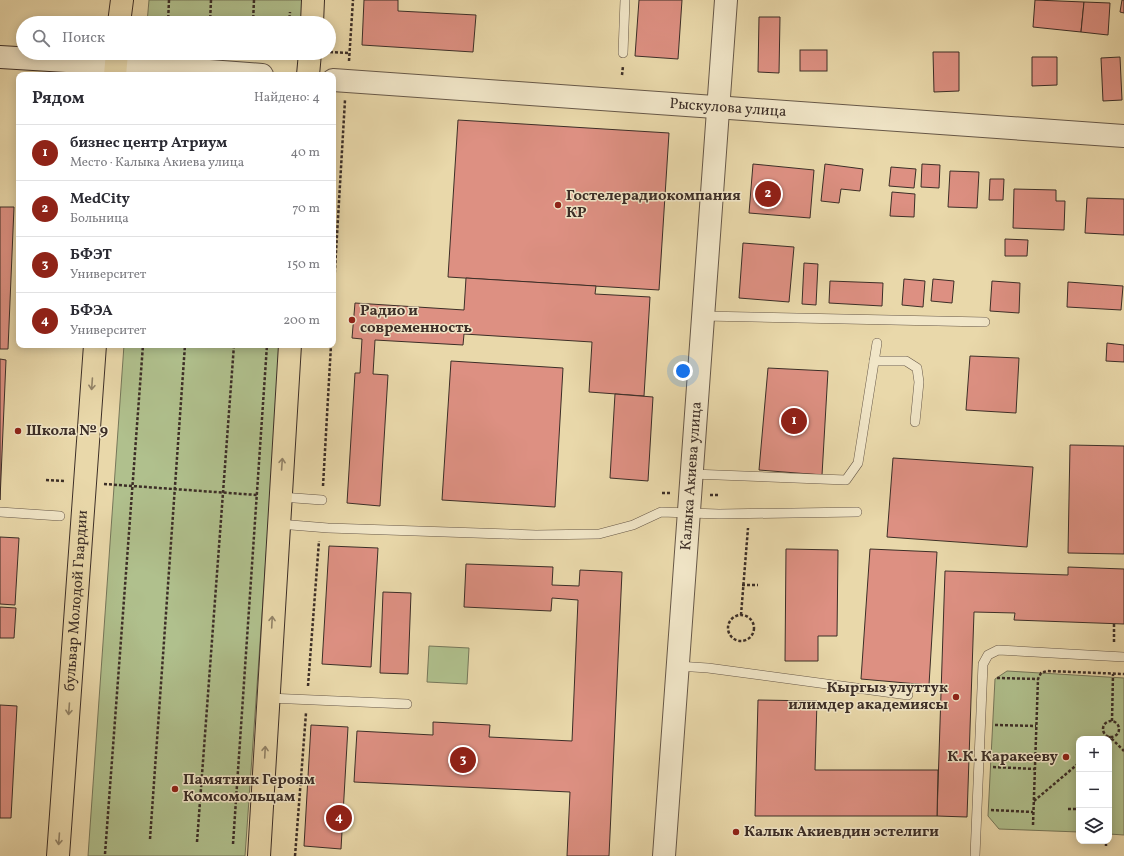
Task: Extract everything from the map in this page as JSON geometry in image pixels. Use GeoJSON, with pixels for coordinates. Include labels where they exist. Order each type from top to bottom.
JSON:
{"type":"FeatureCollection","features":[{"type":"Feature","properties":{"kind":"main road"},"geometry":{"type":"LineString","coordinates":[[120,16],[122,0]]}},
{"type":"Feature","properties":{"kind":"main road"},"geometry":{"type":"LineString","coordinates":[[312,16],[313,0]]}},
{"type":"Feature","properties":{"kind":"main road"},"geometry":{"type":"LineString","coordinates":[[308,72],[309,60]]}},
{"type":"Feature","properties":{"kind":"main road","name":"бульвар Молодой Гвардии"},"geometry":{"type":"LineString","coordinates":[[58,856],[95,348]]}},
{"type":"Feature","properties":{"kind":"main road"},"geometry":{"type":"LineString","coordinates":[[259,856],[290,348]]}},
{"type":"Feature","properties":{"kind":"street","name":"Калыка Акиева улица"},"geometry":{"type":"LineString","coordinates":[[664,856],[726,0]]}},
{"type":"Feature","properties":{"kind":"street"},"geometry":{"type":"LineString","coordinates":[[0,57],[16,58]]}},
{"type":"Feature","properties":{"kind":"street"},"geometry":{"type":"LineString","coordinates":[[50,60],[222,72]]}},
{"type":"Feature","properties":{"kind":"street","name":"Рыскулова улица"},"geometry":{"type":"LineString","coordinates":[[340,81],[1124,136]]}},
{"type":"Feature","properties":{"kind":"lane"},"geometry":{"type":"LineString","coordinates":[[623,53],[625,0]]}},
{"type":"Feature","properties":{"kind":"lane"},"geometry":{"type":"LineString","coordinates":[[703,316],[985,322]]}},
{"type":"Feature","properties":{"kind":"lane"},"geometry":{"type":"LineString","coordinates":[[692,474],[846,480],[858,463],[877,343]]}},
{"type":"Feature","properties":{"kind":"lane"},"geometry":{"type":"LineString","coordinates":[[874,361],[906,361],[916,368],[919,382],[915,422]]}},
{"type":"Feature","properties":{"kind":"lane"},"geometry":{"type":"LineString","coordinates":[[280,497],[322,500]]}},
{"type":"Feature","properties":{"kind":"lane"},"geometry":{"type":"LineString","coordinates":[[0,512],[60,516]]}},
{"type":"Feature","properties":{"kind":"lane"},"geometry":{"type":"LineString","coordinates":[[278,524],[320,527],[536,535],[599,534],[633,525],[661,512],[857,512]]}},
{"type":"Feature","properties":{"kind":"lane"},"geometry":{"type":"LineString","coordinates":[[975,856],[982,677],[983,664],[988,654],[998,650],[1124,657]]}},
{"type":"Feature","properties":{"kind":"lane"},"geometry":{"type":"LineString","coordinates":[[677,666],[708,668],[908,695]]}},
{"type":"Feature","properties":{"kind":"lane"},"geometry":{"type":"LineString","coordinates":[[268,698],[407,704]]}},
{"type":"Feature","properties":{"kind":"path"},"geometry":{"type":"LineString","coordinates":[[168,16],[169,0]]}},
{"type":"Feature","properties":{"kind":"path"},"geometry":{"type":"LineString","coordinates":[[211,16],[212,0]]}},
{"type":"Feature","properties":{"kind":"path"},"geometry":{"type":"LineString","coordinates":[[253,16],[254,0]]}},
{"type":"Feature","properties":{"kind":"path"},"geometry":{"type":"LineString","coordinates":[[336,208],[340,81],[350,53],[353,0]]}},
{"type":"Feature","properties":{"kind":"path"},"geometry":{"type":"LineString","coordinates":[[336,52],[350,53]]}},
{"type":"Feature","properties":{"kind":"path"},"geometry":{"type":"LineString","coordinates":[[106,854],[144,348]]}},
{"type":"Feature","properties":{"kind":"path"},"geometry":{"type":"LineString","coordinates":[[150,839],[185,348]]}},
{"type":"Feature","properties":{"kind":"path"},"geometry":{"type":"LineString","coordinates":[[197,842],[234,348]]}},
{"type":"Feature","properties":{"kind":"path"},"geometry":{"type":"LineString","coordinates":[[233,844],[267,348]]}},
{"type":"Feature","properties":{"kind":"path"},"geometry":{"type":"LineString","coordinates":[[322,500],[331,348]]}},
{"type":"Feature","properties":{"kind":"path"},"geometry":{"type":"LineString","coordinates":[[46,480],[280,497]]}},
{"type":"Feature","properties":{"kind":"path"},"geometry":{"type":"LineString","coordinates":[[742,615],[742,585],[748,521]]}},
{"type":"Feature","properties":{"kind":"path"},"geometry":{"type":"LineString","coordinates":[[295,856],[320,527]]}},
{"type":"Feature","properties":{"kind":"path"},"geometry":{"type":"LineString","coordinates":[[742,585],[758,585]]}},
{"type":"Feature","properties":{"kind":"path"},"geometry":{"type":"LineString","coordinates":[[742,615],[751,619],[755,629],[751,638],[742,642],[732,638],[728,629],[732,619],[742,615]]}},
{"type":"Feature","properties":{"kind":"path"},"geometry":{"type":"LineString","coordinates":[[1114,624],[1114,641]]}},
{"type":"Feature","properties":{"kind":"path"},"geometry":{"type":"LineString","coordinates":[[1112,721],[1114,670]]}},
{"type":"Feature","properties":{"kind":"path"},"geometry":{"type":"LineString","coordinates":[[1033,825],[1038,679],[1041,673],[1047,671],[1124,674]]}},
{"type":"Feature","properties":{"kind":"path"},"geometry":{"type":"LineString","coordinates":[[982,677],[1038,679]]}},
{"type":"Feature","properties":{"kind":"path"},"geometry":{"type":"LineString","coordinates":[[1106,736],[1103,728],[1108,722],[1112,721]]}},
{"type":"Feature","properties":{"kind":"path"},"geometry":{"type":"LineString","coordinates":[[1112,721],[1119,726],[1118,734],[1112,737]]}},
{"type":"Feature","properties":{"kind":"path"},"geometry":{"type":"LineString","coordinates":[[980,724],[1036,726]]}},
{"type":"Feature","properties":{"kind":"path"},"geometry":{"type":"LineString","coordinates":[[1112,741],[1124,751]]}},
{"type":"Feature","properties":{"kind":"path"},"geometry":{"type":"LineString","coordinates":[[978,766],[1035,768]]}},
{"type":"Feature","properties":{"kind":"path"},"geometry":{"type":"LineString","coordinates":[[1034,801],[1076,766]]}},
{"type":"Feature","properties":{"kind":"path"},"geometry":{"type":"LineString","coordinates":[[1068,809],[1076,809]]}},
{"type":"Feature","properties":{"kind":"path"},"geometry":{"type":"LineString","coordinates":[[977,810],[1033,812]]}},
{"type":"Feature","properties":{"kind":"green space"},"geometry":{"type":"Polygon","coordinates":[[[149,0],[306,0],[305,16],[148,16],[149,0]]]}},
{"type":"Feature","properties":{"kind":"green space"},"geometry":{"type":"Polygon","coordinates":[[[124,348],[281,348],[245,856],[88,856],[124,348]]]}},
{"type":"Feature","properties":{"kind":"green space"},"geometry":{"type":"Polygon","coordinates":[[[429,646],[469,648],[467,684],[427,682],[429,646]]]}},
{"type":"Feature","properties":{"kind":"green space"},"geometry":{"type":"Polygon","coordinates":[[[1007,671],[1124,678],[1124,835],[1112,834],[1112,736],[1076,736],[1076,832],[999,829],[988,816],[995,679],[1007,671]]]}},
{"type":"Feature","properties":{"kind":"building"},"geometry":{"type":"Polygon","coordinates":[[[364,0],[398,0],[398,11],[476,15],[473,52],[362,45],[364,0]]]}},
{"type":"Feature","properties":{"kind":"building"},"geometry":{"type":"Polygon","coordinates":[[[639,0],[682,0],[678,59],[635,56],[639,0]]]}},
{"type":"Feature","properties":{"kind":"building"},"geometry":{"type":"Polygon","coordinates":[[[1035,0],[1084,2],[1081,32],[1033,27],[1035,0]]]}},
{"type":"Feature","properties":{"kind":"building"},"geometry":{"type":"Polygon","coordinates":[[[1122,0],[1124,0],[1124,13],[1120,12],[1122,0]]]}},
{"type":"Feature","properties":{"kind":"building"},"geometry":{"type":"Polygon","coordinates":[[[1084,2],[1110,3],[1108,35],[1081,32],[1084,2]]]}},
{"type":"Feature","properties":{"kind":"building"},"geometry":{"type":"Polygon","coordinates":[[[759,17],[780,17],[779,73],[758,72],[759,17]]]}},
{"type":"Feature","properties":{"kind":"building"},"geometry":{"type":"Polygon","coordinates":[[[800,50],[827,50],[827,71],[800,71],[800,50]]]}},
{"type":"Feature","properties":{"kind":"building"},"geometry":{"type":"Polygon","coordinates":[[[933,52],[959,52],[959,91],[934,92],[933,52]]]}},
{"type":"Feature","properties":{"kind":"building"},"geometry":{"type":"Polygon","coordinates":[[[1032,57],[1057,57],[1057,85],[1032,86],[1032,57]]]}},
{"type":"Feature","properties":{"kind":"building"},"geometry":{"type":"Polygon","coordinates":[[[1120,57],[1122,100],[1103,101],[1101,58],[1120,57]]]}},
{"type":"Feature","properties":{"kind":"building","name":"Гостелерадиокомпания КР"},"geometry":{"type":"Polygon","coordinates":[[[458,120],[669,133],[659,290],[448,277],[458,120]]]}},
{"type":"Feature","properties":{"kind":"building"},"geometry":{"type":"Polygon","coordinates":[[[753,164],[814,170],[810,218],[749,213],[753,164]]]}},
{"type":"Feature","properties":{"kind":"building"},"geometry":{"type":"Polygon","coordinates":[[[825,164],[863,169],[860,191],[841,189],[839,203],[821,201],[825,164]]]}},
{"type":"Feature","properties":{"kind":"building"},"geometry":{"type":"Polygon","coordinates":[[[922,164],[940,165],[939,188],[921,187],[922,164]]]}},
{"type":"Feature","properties":{"kind":"building"},"geometry":{"type":"Polygon","coordinates":[[[891,167],[916,169],[914,188],[889,186],[891,167]]]}},
{"type":"Feature","properties":{"kind":"building"},"geometry":{"type":"Polygon","coordinates":[[[950,171],[979,172],[977,208],[948,207],[950,171]]]}},
{"type":"Feature","properties":{"kind":"building"},"geometry":{"type":"Polygon","coordinates":[[[990,179],[1004,179],[1003,200],[989,200],[990,179]]]}},
{"type":"Feature","properties":{"kind":"building"},"geometry":{"type":"Polygon","coordinates":[[[1014,189],[1056,190],[1056,201],[1065,201],[1064,230],[1013,228],[1014,189]]]}},
{"type":"Feature","properties":{"kind":"building"},"geometry":{"type":"Polygon","coordinates":[[[892,192],[915,194],[914,217],[890,216],[892,192]]]}},
{"type":"Feature","properties":{"kind":"building"},"geometry":{"type":"Polygon","coordinates":[[[1087,198],[1124,199],[1124,235],[1085,233],[1087,198]]]}},
{"type":"Feature","properties":{"kind":"building"},"geometry":{"type":"Polygon","coordinates":[[[0,207],[14,207],[8,349],[0,349],[0,207]]]}},
{"type":"Feature","properties":{"kind":"building"},"geometry":{"type":"Polygon","coordinates":[[[1005,239],[1028,240],[1027,256],[1005,256],[1005,239]]]}},
{"type":"Feature","properties":{"kind":"building"},"geometry":{"type":"Polygon","coordinates":[[[743,243],[794,247],[789,302],[739,298],[743,243]]]}},
{"type":"Feature","properties":{"kind":"building"},"geometry":{"type":"Polygon","coordinates":[[[804,263],[818,264],[816,305],[802,304],[804,263]]]}},
{"type":"Feature","properties":{"kind":"building"},"geometry":{"type":"Polygon","coordinates":[[[466,278],[596,286],[595,294],[650,297],[644,396],[589,392],[592,342],[464,334],[463,345],[375,340],[373,374],[388,375],[380,506],[347,503],[355,373],[360,373],[362,339],[352,338],[355,303],[464,310],[466,278]]]}},
{"type":"Feature","properties":{"kind":"building"},"geometry":{"type":"Polygon","coordinates":[[[904,279],[925,281],[923,307],[902,305],[904,279]]]}},
{"type":"Feature","properties":{"kind":"building"},"geometry":{"type":"Polygon","coordinates":[[[933,279],[954,281],[952,303],[931,301],[933,279]]]}},
{"type":"Feature","properties":{"kind":"building"},"geometry":{"type":"Polygon","coordinates":[[[830,281],[883,283],[882,306],[829,303],[830,281]]]}},
{"type":"Feature","properties":{"kind":"building"},"geometry":{"type":"Polygon","coordinates":[[[992,281],[1020,283],[1019,313],[990,311],[992,281]]]}},
{"type":"Feature","properties":{"kind":"building"},"geometry":{"type":"Polygon","coordinates":[[[1068,282],[1123,286],[1121,310],[1067,307],[1068,282]]]}},
{"type":"Feature","properties":{"kind":"building"},"geometry":{"type":"Polygon","coordinates":[[[1107,343],[1124,345],[1124,362],[1106,361],[1107,343]]]}},
{"type":"Feature","properties":{"kind":"building"},"geometry":{"type":"Polygon","coordinates":[[[970,356],[1019,358],[1016,413],[966,410],[970,356]]]}},
{"type":"Feature","properties":{"kind":"building"},"geometry":{"type":"Polygon","coordinates":[[[0,359],[6,360],[0,500],[0,359]]]}},
{"type":"Feature","properties":{"kind":"building"},"geometry":{"type":"Polygon","coordinates":[[[451,361],[563,368],[555,507],[442,500],[451,361]]]}},
{"type":"Feature","properties":{"kind":"building"},"geometry":{"type":"Polygon","coordinates":[[[768,368],[828,371],[822,475],[759,470],[768,368]]]}},
{"type":"Feature","properties":{"kind":"building"},"geometry":{"type":"Polygon","coordinates":[[[615,394],[653,397],[648,481],[610,478],[615,394]]]}},
{"type":"Feature","properties":{"kind":"building"},"geometry":{"type":"Polygon","coordinates":[[[1070,445],[1124,446],[1124,554],[1068,553],[1070,445]]]}},
{"type":"Feature","properties":{"kind":"building"},"geometry":{"type":"Polygon","coordinates":[[[893,458],[1033,467],[1027,547],[887,537],[893,458]]]}},
{"type":"Feature","properties":{"kind":"building"},"geometry":{"type":"Polygon","coordinates":[[[0,537],[19,538],[15,605],[0,604],[0,537]]]}},
{"type":"Feature","properties":{"kind":"building"},"geometry":{"type":"Polygon","coordinates":[[[329,546],[378,548],[371,667],[322,664],[329,546]]]}},
{"type":"Feature","properties":{"kind":"building"},"geometry":{"type":"Polygon","coordinates":[[[786,549],[838,550],[837,636],[818,636],[818,661],[785,661],[786,549]]]}},
{"type":"Feature","properties":{"kind":"building"},"geometry":{"type":"Polygon","coordinates":[[[870,549],[937,552],[929,685],[861,679],[870,549]]]}},
{"type":"Feature","properties":{"kind":"building"},"geometry":{"type":"Polygon","coordinates":[[[466,564],[553,567],[552,585],[579,586],[580,570],[622,572],[609,856],[567,856],[570,792],[354,782],[357,731],[433,735],[433,722],[490,725],[489,737],[572,741],[578,600],[552,598],[551,611],[464,607],[466,564]]]}},
{"type":"Feature","properties":{"kind":"building","name":"Кыргыз улуттук илимдер академиясы"},"geometry":{"type":"Polygon","coordinates":[[[1068,567],[1124,569],[1124,624],[1014,620],[1015,613],[974,612],[967,817],[937,816],[945,571],[1068,575],[1068,567]]]}},
{"type":"Feature","properties":{"kind":"building"},"geometry":{"type":"Polygon","coordinates":[[[383,592],[411,593],[408,674],[380,673],[383,592]]]}},
{"type":"Feature","properties":{"kind":"building"},"geometry":{"type":"Polygon","coordinates":[[[0,607],[16,608],[14,638],[0,638],[0,607]]]}},
{"type":"Feature","properties":{"kind":"building"},"geometry":{"type":"Polygon","coordinates":[[[758,700],[817,701],[815,770],[938,770],[937,816],[755,816],[758,700]]]}},
{"type":"Feature","properties":{"kind":"building"},"geometry":{"type":"Polygon","coordinates":[[[0,705],[17,706],[11,818],[0,818],[0,705]]]}},
{"type":"Feature","properties":{"kind":"building"},"geometry":{"type":"Polygon","coordinates":[[[311,725],[348,727],[341,849],[304,846],[311,725]]]}},
{"type":"Feature","properties":{"kind":"place","name":"MedCity"},"geometry":{"type":"Point","coordinates":[768,194]}},
{"type":"Feature","properties":{"kind":"place","name":"Гостелерадиокомпания КР"},"geometry":{"type":"Point","coordinates":[558,205]}},
{"type":"Feature","properties":{"kind":"place","name":"Радио и современность"},"geometry":{"type":"Point","coordinates":[352,320]}},
{"type":"Feature","properties":{"kind":"place","name":"бизнес центр Атриум"},"geometry":{"type":"Point","coordinates":[794,421]}},
{"type":"Feature","properties":{"kind":"place","name":"Школа № 9"},"geometry":{"type":"Point","coordinates":[18,431]}},
{"type":"Feature","properties":{"kind":"place","name":"Кыргыз улуттук илимдер академиясы"},"geometry":{"type":"Point","coordinates":[956,697]}},
{"type":"Feature","properties":{"kind":"place","name":"К.К. Каракееву"},"geometry":{"type":"Point","coordinates":[1066,757]}},
{"type":"Feature","properties":{"kind":"place","name":"БФЭТ"},"geometry":{"type":"Point","coordinates":[463,760]}},
{"type":"Feature","properties":{"kind":"place","name":"Памятник Героям Комсомольцам"},"geometry":{"type":"Point","coordinates":[175,789]}},
{"type":"Feature","properties":{"kind":"place","name":"БФЭА"},"geometry":{"type":"Point","coordinates":[339,818]}},
{"type":"Feature","properties":{"kind":"place","name":"Калык Акиевдин эстелиги"},"geometry":{"type":"Point","coordinates":[736,832]}}]}
